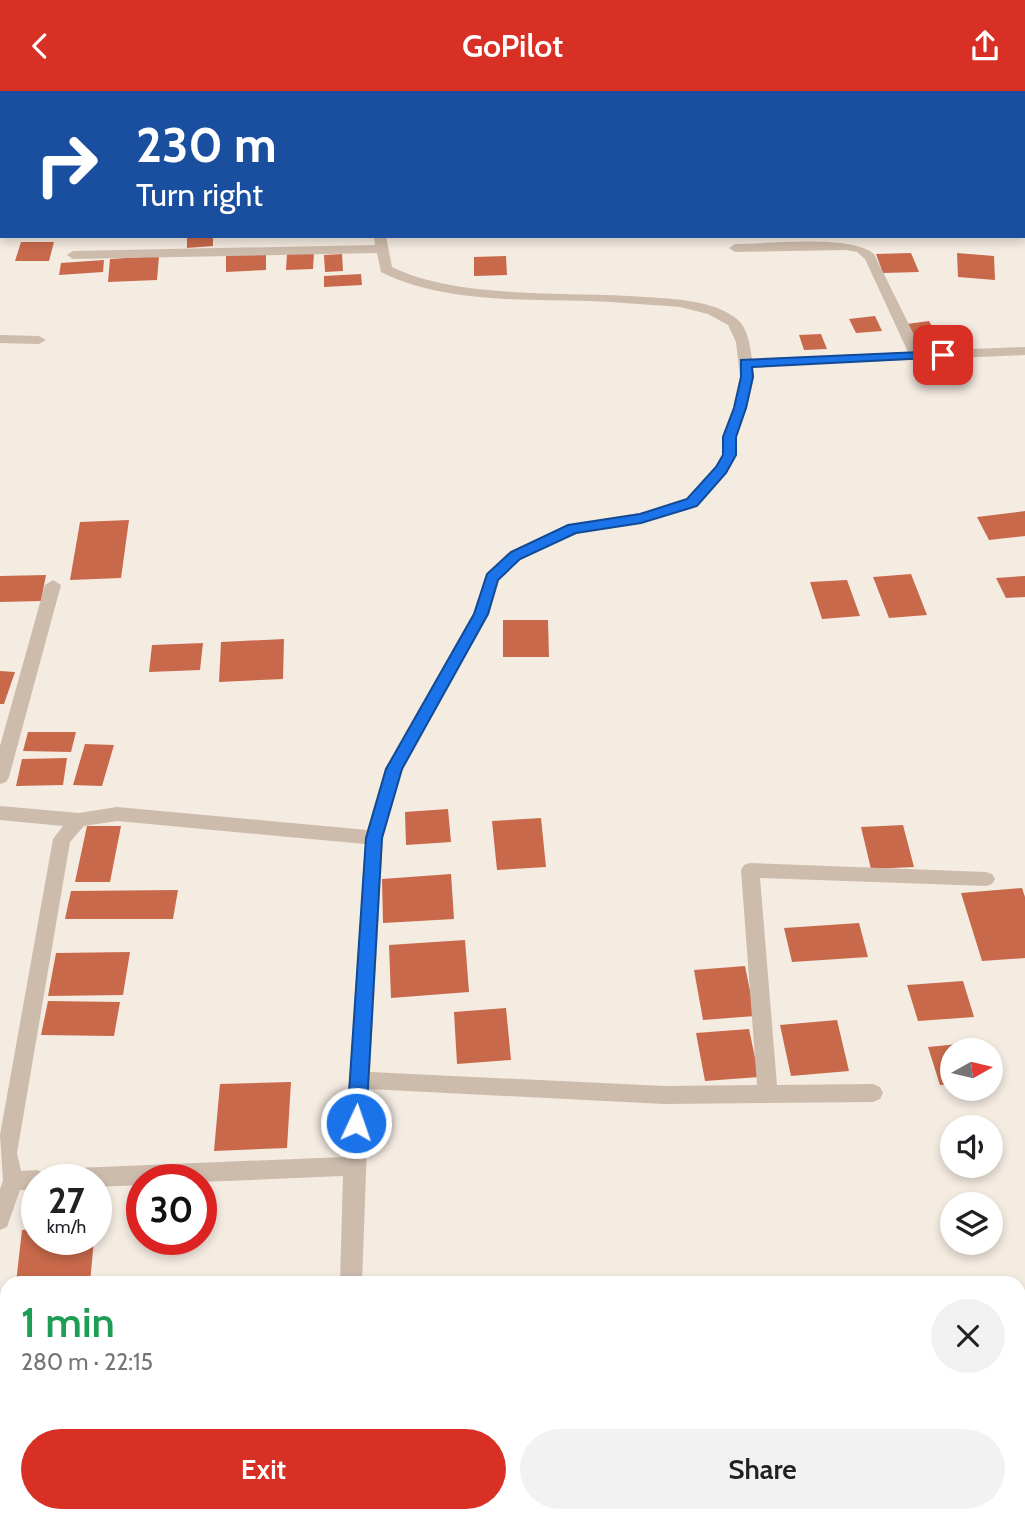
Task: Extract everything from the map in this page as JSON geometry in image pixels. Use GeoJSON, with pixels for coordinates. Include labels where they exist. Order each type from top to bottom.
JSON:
{"type":"FeatureCollection","features":[{"type":"Feature","properties":{"kind":"street"},"geometry":{"type":"LineString","coordinates":[[73,255],[381,239],[386,269],[398,278],[478,291],[680,303],[713,311],[734,323],[743,342],[747,377],[740,408],[729,437],[729,455],[721,470],[692,502],[641,518],[573,529],[516,555],[492,578],[481,614],[394,769],[374,838],[354,1166],[351,1276]]}},
{"type":"Feature","properties":{"kind":"street"},"geometry":{"type":"LineString","coordinates":[[735,248],[846,246],[861,249],[870,257],[917,356]]}},
{"type":"Feature","properties":{"kind":"street"},"geometry":{"type":"LineString","coordinates":[[0,339],[39,340]]}},
{"type":"Feature","properties":{"kind":"street"},"geometry":{"type":"LineString","coordinates":[[745,363],[1024,352]]}},
{"type":"Feature","properties":{"kind":"street"},"geometry":{"type":"LineString","coordinates":[[0,777],[53,585]]}},
{"type":"Feature","properties":{"kind":"street"},"geometry":{"type":"LineString","coordinates":[[0,813],[79,820],[117,814],[374,838]]}},
{"type":"Feature","properties":{"kind":"street"},"geometry":{"type":"LineString","coordinates":[[0,1220],[13,1181],[8,1153],[62,839],[79,820]]}},
{"type":"Feature","properties":{"kind":"street"},"geometry":{"type":"LineString","coordinates":[[768,1094],[750,870],[986,879]]}},
{"type":"Feature","properties":{"kind":"street"},"geometry":{"type":"LineString","coordinates":[[359,1080],[664,1095],[873,1093]]}},
{"type":"Feature","properties":{"kind":"street"},"geometry":{"type":"LineString","coordinates":[[112,1176],[354,1166]]}},
{"type":"Feature","properties":{"kind":"street"},"geometry":{"type":"LineString","coordinates":[[13,1181],[21,1181]]}},
{"type":"Feature","properties":{"kind":"building"},"geometry":{"type":"Polygon","coordinates":[[[187,238],[213,238],[213,246],[187,248],[187,238]]]}},
{"type":"Feature","properties":{"kind":"building"},"geometry":{"type":"Polygon","coordinates":[[[21,242],[54,242],[49,261],[15,261],[21,242]]]}},
{"type":"Feature","properties":{"kind":"building"},"geometry":{"type":"Polygon","coordinates":[[[266,252],[266,270],[226,272],[226,255],[266,252]]]}},
{"type":"Feature","properties":{"kind":"building"},"geometry":{"type":"Polygon","coordinates":[[[287,253],[314,253],[313,269],[286,270],[287,253]]]}},
{"type":"Feature","properties":{"kind":"building"},"geometry":{"type":"Polygon","coordinates":[[[911,253],[919,272],[883,273],[876,254],[911,253]]]}},
{"type":"Feature","properties":{"kind":"building"},"geometry":{"type":"Polygon","coordinates":[[[957,253],[994,256],[995,280],[958,277],[957,253]]]}},
{"type":"Feature","properties":{"kind":"building"},"geometry":{"type":"Polygon","coordinates":[[[342,254],[343,271],[325,272],[324,255],[342,254]]]}},
{"type":"Feature","properties":{"kind":"building"},"geometry":{"type":"Polygon","coordinates":[[[159,256],[157,280],[108,282],[110,259],[159,256]]]}},
{"type":"Feature","properties":{"kind":"building"},"geometry":{"type":"Polygon","coordinates":[[[506,256],[507,275],[474,276],[474,257],[506,256]]]}},
{"type":"Feature","properties":{"kind":"building"},"geometry":{"type":"Polygon","coordinates":[[[104,260],[103,272],[59,275],[61,263],[104,260]]]}},
{"type":"Feature","properties":{"kind":"building"},"geometry":{"type":"Polygon","coordinates":[[[361,274],[362,285],[324,287],[324,276],[361,274]]]}},
{"type":"Feature","properties":{"kind":"building"},"geometry":{"type":"Polygon","coordinates":[[[875,316],[882,331],[856,333],[849,319],[875,316]]]}},
{"type":"Feature","properties":{"kind":"building"},"geometry":{"type":"Polygon","coordinates":[[[929,321],[942,343],[920,345],[907,324],[929,321]]]}},
{"type":"Feature","properties":{"kind":"building"},"geometry":{"type":"Polygon","coordinates":[[[821,334],[827,349],[804,350],[799,335],[821,334]]]}},
{"type":"Feature","properties":{"kind":"building"},"geometry":{"type":"Polygon","coordinates":[[[1025,511],[1025,536],[989,540],[977,517],[1025,511]]]}},
{"type":"Feature","properties":{"kind":"building"},"geometry":{"type":"Polygon","coordinates":[[[129,520],[121,578],[70,580],[80,522],[129,520]]]}},
{"type":"Feature","properties":{"kind":"building"},"geometry":{"type":"Polygon","coordinates":[[[911,574],[927,615],[889,618],[873,577],[911,574]]]}},
{"type":"Feature","properties":{"kind":"building"},"geometry":{"type":"Polygon","coordinates":[[[46,575],[41,601],[0,602],[0,576],[46,575]]]}},
{"type":"Feature","properties":{"kind":"building"},"geometry":{"type":"Polygon","coordinates":[[[1025,576],[1025,597],[1006,598],[996,578],[1025,576]]]}},
{"type":"Feature","properties":{"kind":"building"},"geometry":{"type":"Polygon","coordinates":[[[847,580],[860,616],[822,619],[810,582],[847,580]]]}},
{"type":"Feature","properties":{"kind":"building"},"geometry":{"type":"Polygon","coordinates":[[[503,620],[548,620],[549,657],[503,657],[503,620]]]}},
{"type":"Feature","properties":{"kind":"building"},"geometry":{"type":"Polygon","coordinates":[[[284,639],[283,679],[219,682],[221,642],[284,639]]]}},
{"type":"Feature","properties":{"kind":"building"},"geometry":{"type":"Polygon","coordinates":[[[203,643],[200,670],[149,672],[152,645],[203,643]]]}},
{"type":"Feature","properties":{"kind":"building"},"geometry":{"type":"Polygon","coordinates":[[[0,671],[15,672],[4,704],[0,704],[0,671]]]}},
{"type":"Feature","properties":{"kind":"building"},"geometry":{"type":"Polygon","coordinates":[[[28,732],[76,732],[71,752],[23,751],[28,732]]]}},
{"type":"Feature","properties":{"kind":"building"},"geometry":{"type":"Polygon","coordinates":[[[85,744],[114,745],[102,786],[73,785],[85,744]]]}},
{"type":"Feature","properties":{"kind":"building"},"geometry":{"type":"Polygon","coordinates":[[[67,758],[63,785],[16,786],[22,759],[67,758]]]}},
{"type":"Feature","properties":{"kind":"building"},"geometry":{"type":"Polygon","coordinates":[[[448,809],[451,842],[406,845],[405,812],[448,809]]]}},
{"type":"Feature","properties":{"kind":"building"},"geometry":{"type":"Polygon","coordinates":[[[541,818],[546,867],[497,870],[492,821],[541,818]]]}},
{"type":"Feature","properties":{"kind":"building"},"geometry":{"type":"Polygon","coordinates":[[[903,825],[914,867],[871,869],[861,827],[903,825]]]}},
{"type":"Feature","properties":{"kind":"building"},"geometry":{"type":"Polygon","coordinates":[[[87,826],[121,826],[110,882],[75,882],[87,826]]]}},
{"type":"Feature","properties":{"kind":"building"},"geometry":{"type":"Polygon","coordinates":[[[451,874],[454,919],[383,923],[382,879],[451,874]]]}},
{"type":"Feature","properties":{"kind":"building"},"geometry":{"type":"Polygon","coordinates":[[[1022,888],[1025,897],[1025,958],[982,961],[961,893],[1022,888]]]}},
{"type":"Feature","properties":{"kind":"building"},"geometry":{"type":"Polygon","coordinates":[[[178,890],[173,919],[65,919],[71,891],[178,890]]]}},
{"type":"Feature","properties":{"kind":"building"},"geometry":{"type":"Polygon","coordinates":[[[859,923],[868,957],[792,962],[784,928],[859,923]]]}},
{"type":"Feature","properties":{"kind":"building"},"geometry":{"type":"Polygon","coordinates":[[[465,940],[469,992],[391,998],[389,945],[465,940]]]}},
{"type":"Feature","properties":{"kind":"building"},"geometry":{"type":"Polygon","coordinates":[[[130,952],[123,995],[48,996],[56,953],[130,952]]]}},
{"type":"Feature","properties":{"kind":"building"},"geometry":{"type":"Polygon","coordinates":[[[745,966],[755,1016],[703,1020],[694,970],[745,966]]]}},
{"type":"Feature","properties":{"kind":"building"},"geometry":{"type":"Polygon","coordinates":[[[963,981],[974,1017],[918,1021],[907,985],[963,981]]]}},
{"type":"Feature","properties":{"kind":"building"},"geometry":{"type":"Polygon","coordinates":[[[48,1001],[120,1002],[114,1036],[41,1035],[48,1001]]]}},
{"type":"Feature","properties":{"kind":"building"},"geometry":{"type":"Polygon","coordinates":[[[506,1008],[511,1060],[457,1064],[454,1012],[506,1008]]]}},
{"type":"Feature","properties":{"kind":"building"},"geometry":{"type":"Polygon","coordinates":[[[837,1020],[849,1071],[791,1076],[780,1025],[837,1020]]]}},
{"type":"Feature","properties":{"kind":"building"},"geometry":{"type":"Polygon","coordinates":[[[749,1029],[759,1077],[705,1081],[696,1033],[749,1029]]]}},
{"type":"Feature","properties":{"kind":"building"},"geometry":{"type":"Polygon","coordinates":[[[940,1046],[940,1085],[928,1047],[940,1046]]]}},
{"type":"Feature","properties":{"kind":"building"},"geometry":{"type":"Polygon","coordinates":[[[291,1082],[287,1148],[214,1151],[220,1084],[291,1082]]]}},
{"type":"Feature","properties":{"kind":"building"},"geometry":{"type":"Polygon","coordinates":[[[21,1239],[21,1255],[93,1255],[91,1276],[17,1276],[21,1239]]]}},
{"type":"Feature","properties":{"kind":"route"},"geometry":{"type":"LineString","coordinates":[[356,1123],[374,838],[394,769],[481,614],[492,578],[516,555],[573,529],[641,518],[692,502],[721,470],[729,455],[729,437],[740,408],[747,377],[745,363],[943,355]]}}]}
